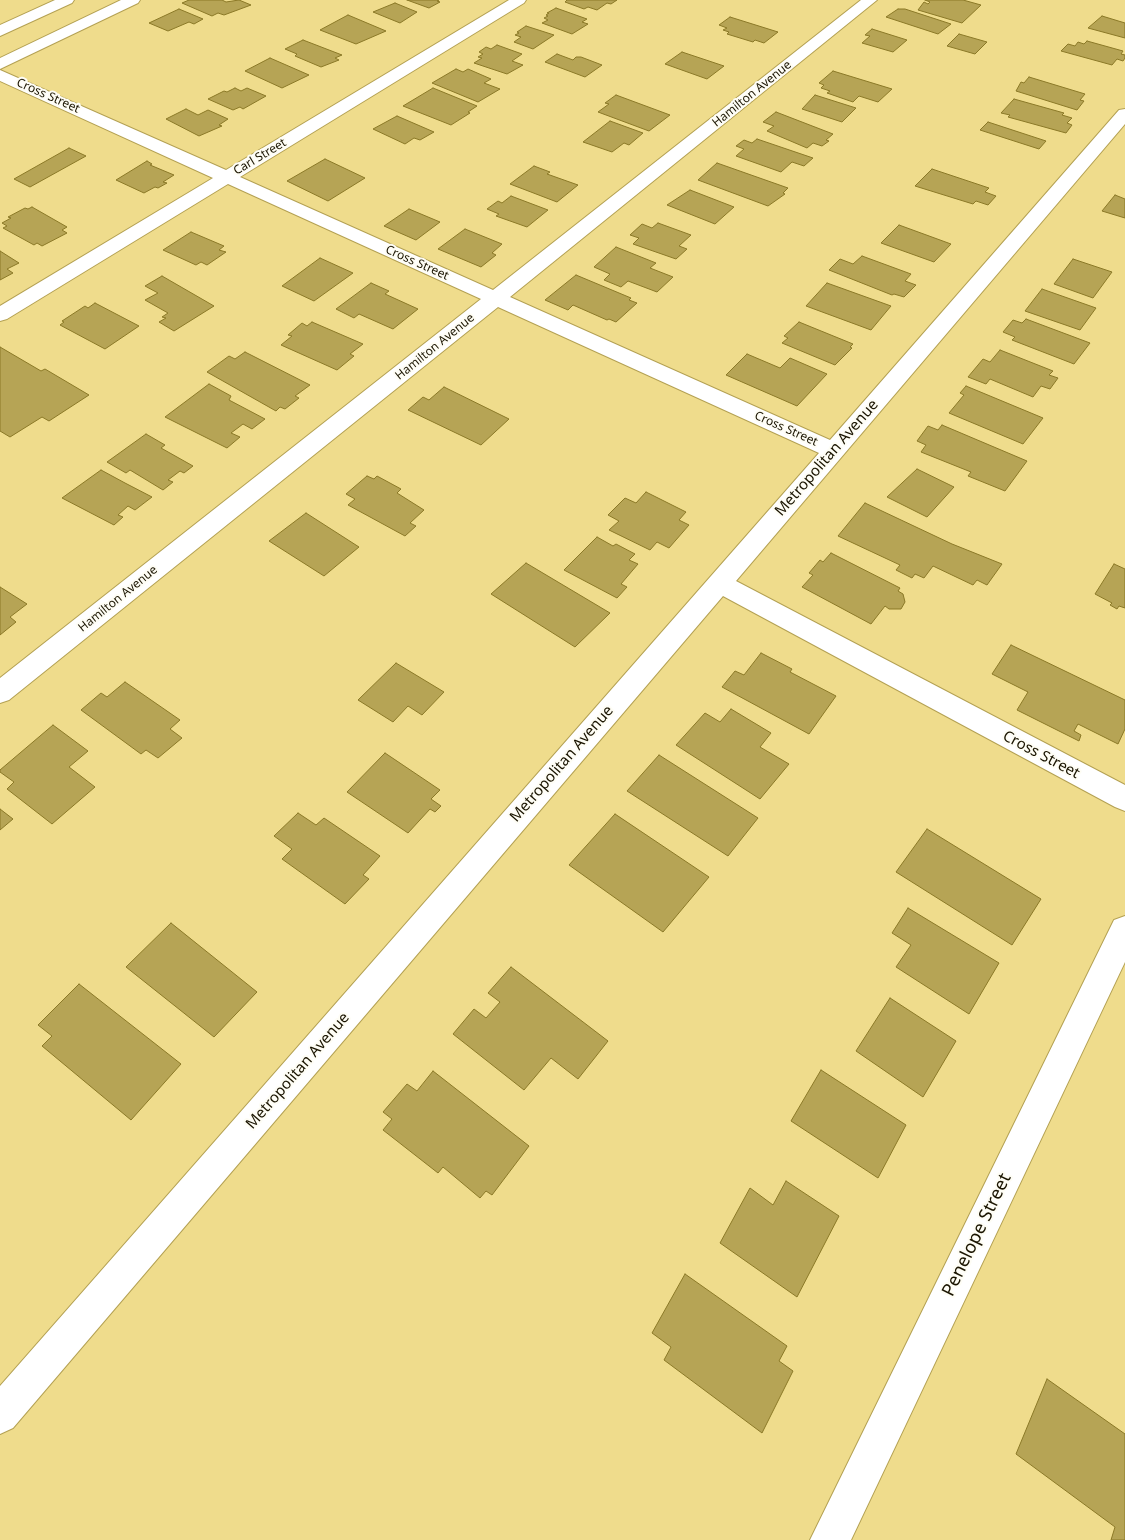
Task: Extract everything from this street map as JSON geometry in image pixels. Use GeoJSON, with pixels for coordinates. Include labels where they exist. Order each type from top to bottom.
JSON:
{"type":"FeatureCollection","features":[{"type":"Feature","properties":{"kind":"street"},"geometry":{"type":"LineString","coordinates":[[0,31],[66,0]]}},
{"type":"Feature","properties":{"kind":"street"},"geometry":{"type":"LineString","coordinates":[[0,64],[133,0]]}},
{"type":"Feature","properties":{"kind":"street","name":"Carl Street"},"geometry":{"type":"LineString","coordinates":[[0,315],[519,0]]}},
{"type":"Feature","properties":{"kind":"street","name":"Hamilton Avenue"},"geometry":{"type":"LineString","coordinates":[[0,694],[870,0]]}},
{"type":"Feature","properties":{"kind":"street","name":"Cross Street"},"geometry":{"type":"LineString","coordinates":[[0,75],[834,450]]}},
{"type":"Feature","properties":{"kind":"street","name":"Metropolitan Avenue"},"geometry":{"type":"LineString","coordinates":[[0,1415],[1125,114]]}},
{"type":"Feature","properties":{"kind":"street","name":"Cross Street"},"geometry":{"type":"LineString","coordinates":[[719,583],[1125,799]]}},
{"type":"Feature","properties":{"kind":"street","name":"Penelope Street"},"geometry":{"type":"LineString","coordinates":[[830,1540],[1125,930]]}},
{"type":"Feature","properties":{"kind":"building"},"geometry":{"type":"Polygon","coordinates":[[[189,0],[222,0],[226,2],[239,0],[251,5],[224,15],[218,13],[212,16],[182,3],[189,0]]]}},
{"type":"Feature","properties":{"kind":"building"},"geometry":{"type":"Polygon","coordinates":[[[407,0],[439,0],[437,1],[440,2],[429,8],[407,0]]]}},
{"type":"Feature","properties":{"kind":"building"},"geometry":{"type":"Polygon","coordinates":[[[567,0],[617,0],[611,4],[607,3],[597,10],[588,7],[584,9],[565,2],[567,0]]]}},
{"type":"Feature","properties":{"kind":"building"},"geometry":{"type":"Polygon","coordinates":[[[925,0],[963,0],[981,5],[962,23],[918,10],[924,2],[928,4],[930,2],[925,0]]]}},
{"type":"Feature","properties":{"kind":"building"},"geometry":{"type":"Polygon","coordinates":[[[395,3],[417,12],[400,23],[373,12],[395,3]]]}},
{"type":"Feature","properties":{"kind":"building"},"geometry":{"type":"Polygon","coordinates":[[[556,8],[587,19],[582,22],[588,24],[572,34],[542,23],[548,20],[544,18],[548,16],[546,15],[549,13],[547,13],[556,8]]]}},
{"type":"Feature","properties":{"kind":"building"},"geometry":{"type":"Polygon","coordinates":[[[179,9],[203,19],[194,24],[189,22],[168,31],[149,23],[179,9]]]}},
{"type":"Feature","properties":{"kind":"building"},"geometry":{"type":"Polygon","coordinates":[[[898,9],[905,9],[951,24],[938,34],[886,17],[898,9]]]}},
{"type":"Feature","properties":{"kind":"building"},"geometry":{"type":"Polygon","coordinates":[[[348,15],[386,31],[356,44],[320,30],[348,15]]]}},
{"type":"Feature","properties":{"kind":"building"},"geometry":{"type":"Polygon","coordinates":[[[1102,16],[1125,23],[1125,38],[1088,28],[1102,16]]]}},
{"type":"Feature","properties":{"kind":"building"},"geometry":{"type":"Polygon","coordinates":[[[730,17],[778,32],[764,43],[755,40],[753,42],[727,34],[729,32],[723,30],[727,28],[719,25],[730,17]]]}},
{"type":"Feature","properties":{"kind":"building"},"geometry":{"type":"Polygon","coordinates":[[[526,26],[554,35],[533,49],[514,42],[521,37],[515,35],[519,33],[517,32],[526,26]]]}},
{"type":"Feature","properties":{"kind":"building"},"geometry":{"type":"Polygon","coordinates":[[[872,29],[907,40],[893,52],[862,43],[870,36],[865,35],[872,29]]]}},
{"type":"Feature","properties":{"kind":"building"},"geometry":{"type":"Polygon","coordinates":[[[959,34],[987,42],[975,54],[947,46],[959,34]]]}},
{"type":"Feature","properties":{"kind":"building"},"geometry":{"type":"Polygon","coordinates":[[[303,40],[342,55],[335,58],[339,60],[321,67],[295,56],[297,54],[285,49],[303,40]]]}},
{"type":"Feature","properties":{"kind":"building"},"geometry":{"type":"Polygon","coordinates":[[[1087,41],[1123,51],[1121,54],[1125,55],[1125,58],[1123,61],[1117,59],[1112,65],[1061,51],[1068,44],[1075,46],[1078,42],[1084,44],[1087,41]]]}},
{"type":"Feature","properties":{"kind":"building"},"geometry":{"type":"Polygon","coordinates":[[[497,45],[522,54],[512,61],[523,65],[507,74],[474,63],[482,58],[478,57],[483,54],[479,52],[486,47],[491,49],[497,45]]]}},
{"type":"Feature","properties":{"kind":"building"},"geometry":{"type":"Polygon","coordinates":[[[682,52],[724,66],[707,79],[665,64],[682,52]]]}},
{"type":"Feature","properties":{"kind":"building"},"geometry":{"type":"Polygon","coordinates":[[[557,54],[573,60],[576,57],[581,57],[602,65],[585,77],[545,62],[557,54]]]}},
{"type":"Feature","properties":{"kind":"building"},"geometry":{"type":"Polygon","coordinates":[[[270,58],[309,75],[282,88],[245,71],[270,58]]]}},
{"type":"Feature","properties":{"kind":"building"},"geometry":{"type":"Polygon","coordinates":[[[456,69],[463,72],[468,69],[491,79],[484,83],[500,89],[478,102],[432,83],[456,69]]]}},
{"type":"Feature","properties":{"kind":"building"},"geometry":{"type":"Polygon","coordinates":[[[833,71],[892,89],[878,102],[859,96],[853,102],[827,93],[830,91],[821,88],[824,85],[819,83],[833,71]]]}},
{"type":"Feature","properties":{"kind":"building"},"geometry":{"type":"Polygon","coordinates":[[[1029,77],[1085,94],[1080,100],[1084,101],[1077,110],[1016,91],[1021,82],[1024,83],[1029,77]]]}},
{"type":"Feature","properties":{"kind":"building"},"geometry":{"type":"Polygon","coordinates":[[[235,88],[241,91],[247,88],[266,96],[243,109],[240,107],[233,110],[208,99],[235,88]]]}},
{"type":"Feature","properties":{"kind":"building"},"geometry":{"type":"Polygon","coordinates":[[[433,88],[477,106],[468,112],[470,113],[451,125],[403,106],[433,88]]]}},
{"type":"Feature","properties":{"kind":"building"},"geometry":{"type":"Polygon","coordinates":[[[616,95],[670,115],[649,131],[598,112],[609,104],[605,103],[616,95]]]}},
{"type":"Feature","properties":{"kind":"building"},"geometry":{"type":"Polygon","coordinates":[[[815,95],[856,108],[842,122],[802,109],[815,95]]]}},
{"type":"Feature","properties":{"kind":"building"},"geometry":{"type":"Polygon","coordinates":[[[1014,99],[1064,113],[1062,115],[1072,118],[1067,123],[1072,125],[1066,133],[1008,117],[1010,115],[1001,113],[1014,99]]]}},
{"type":"Feature","properties":{"kind":"building"},"geometry":{"type":"Polygon","coordinates":[[[186,109],[198,115],[208,110],[228,119],[219,125],[222,126],[199,136],[166,119],[186,109]]]}},
{"type":"Feature","properties":{"kind":"building"},"geometry":{"type":"Polygon","coordinates":[[[776,112],[833,134],[826,140],[829,141],[822,146],[813,143],[807,148],[767,131],[774,126],[763,122],[776,112]]]}},
{"type":"Feature","properties":{"kind":"building"},"geometry":{"type":"Polygon","coordinates":[[[397,116],[434,132],[420,140],[414,138],[405,144],[373,129],[397,116]]]}},
{"type":"Feature","properties":{"kind":"building"},"geometry":{"type":"Polygon","coordinates":[[[610,121],[643,133],[629,145],[624,143],[612,152],[583,142],[610,121]]]}},
{"type":"Feature","properties":{"kind":"building"},"geometry":{"type":"Polygon","coordinates":[[[988,122],[1046,141],[1039,149],[980,130],[988,122]]]}},
{"type":"Feature","properties":{"kind":"building"},"geometry":{"type":"Polygon","coordinates":[[[757,139],[813,158],[804,166],[792,162],[781,172],[736,156],[744,149],[736,146],[744,140],[752,143],[757,139]]]}},
{"type":"Feature","properties":{"kind":"building"},"geometry":{"type":"Polygon","coordinates":[[[69,148],[86,156],[30,187],[14,179],[69,148]]]}},
{"type":"Feature","properties":{"kind":"building"},"geometry":{"type":"Polygon","coordinates":[[[325,159],[365,178],[328,201],[287,181],[325,159]]]}},
{"type":"Feature","properties":{"kind":"building"},"geometry":{"type":"Polygon","coordinates":[[[147,161],[152,164],[150,165],[174,175],[163,182],[167,183],[144,193],[116,180],[147,161]]]}},
{"type":"Feature","properties":{"kind":"building"},"geometry":{"type":"Polygon","coordinates":[[[717,163],[788,188],[783,193],[785,194],[768,206],[698,180],[717,163]]]}},
{"type":"Feature","properties":{"kind":"building"},"geometry":{"type":"Polygon","coordinates":[[[534,166],[550,172],[547,174],[578,185],[557,202],[510,184],[534,166]]]}},
{"type":"Feature","properties":{"kind":"building"},"geometry":{"type":"Polygon","coordinates":[[[932,169],[989,188],[985,192],[996,196],[988,205],[976,201],[973,204],[915,186],[932,169]]]}},
{"type":"Feature","properties":{"kind":"building"},"geometry":{"type":"Polygon","coordinates":[[[690,190],[734,207],[715,224],[667,205],[690,190]]]}},
{"type":"Feature","properties":{"kind":"building"},"geometry":{"type":"Polygon","coordinates":[[[1115,195],[1125,199],[1125,218],[1102,211],[1115,195]]]}},
{"type":"Feature","properties":{"kind":"building"},"geometry":{"type":"Polygon","coordinates":[[[511,196],[548,210],[527,227],[496,216],[499,214],[487,209],[498,201],[502,203],[511,196]]]}},
{"type":"Feature","properties":{"kind":"building"},"geometry":{"type":"Polygon","coordinates":[[[32,207],[67,227],[62,230],[67,233],[42,246],[37,243],[34,245],[3,228],[7,226],[2,223],[11,218],[8,217],[25,208],[32,207]]]}},
{"type":"Feature","properties":{"kind":"building"},"geometry":{"type":"Polygon","coordinates":[[[409,209],[440,222],[416,240],[384,226],[409,209]]]}},
{"type":"Feature","properties":{"kind":"building"},"geometry":{"type":"Polygon","coordinates":[[[658,223],[691,235],[679,246],[687,249],[676,259],[633,244],[639,238],[630,235],[642,224],[652,228],[658,223]]]}},
{"type":"Feature","properties":{"kind":"building"},"geometry":{"type":"Polygon","coordinates":[[[899,225],[951,244],[934,262],[881,243],[899,225]]]}},
{"type":"Feature","properties":{"kind":"building"},"geometry":{"type":"Polygon","coordinates":[[[465,229],[502,244],[492,253],[496,255],[481,267],[438,249],[465,229]]]}},
{"type":"Feature","properties":{"kind":"building"},"geometry":{"type":"Polygon","coordinates":[[[191,232],[224,246],[219,250],[226,252],[207,265],[201,262],[196,265],[163,250],[191,232]]]}},
{"type":"Feature","properties":{"kind":"building"},"geometry":{"type":"Polygon","coordinates":[[[616,247],[656,263],[650,268],[673,277],[657,292],[628,281],[621,287],[604,280],[610,274],[594,267],[616,247]]]}},
{"type":"Feature","properties":{"kind":"building"},"geometry":{"type":"Polygon","coordinates":[[[0,251],[19,263],[7,269],[13,273],[0,280],[0,251]]]}},
{"type":"Feature","properties":{"kind":"building"},"geometry":{"type":"Polygon","coordinates":[[[862,256],[911,274],[905,281],[916,285],[904,297],[892,295],[829,270],[840,259],[853,264],[862,256]]]}},
{"type":"Feature","properties":{"kind":"building"},"geometry":{"type":"Polygon","coordinates":[[[320,258],[353,273],[314,301],[282,286],[320,258]]]}},
{"type":"Feature","properties":{"kind":"building"},"geometry":{"type":"Polygon","coordinates":[[[1073,259],[1112,272],[1093,298],[1054,284],[1073,259]]]}},
{"type":"Feature","properties":{"kind":"building"},"geometry":{"type":"Polygon","coordinates":[[[576,275],[631,298],[629,300],[637,303],[616,322],[573,305],[568,310],[545,300],[576,275]]]}},
{"type":"Feature","properties":{"kind":"building"},"geometry":{"type":"Polygon","coordinates":[[[162,276],[214,306],[174,331],[159,322],[166,318],[162,317],[168,313],[145,300],[158,293],[145,286],[162,276]]]}},
{"type":"Feature","properties":{"kind":"building"},"geometry":{"type":"Polygon","coordinates":[[[371,283],[389,291],[385,294],[418,309],[393,329],[359,314],[354,318],[336,309],[371,283]]]}},
{"type":"Feature","properties":{"kind":"building"},"geometry":{"type":"Polygon","coordinates":[[[827,283],[891,306],[871,330],[806,306],[827,283]]]}},
{"type":"Feature","properties":{"kind":"building"},"geometry":{"type":"Polygon","coordinates":[[[1042,289],[1096,308],[1080,330],[1025,311],[1042,289]]]}},
{"type":"Feature","properties":{"kind":"building"},"geometry":{"type":"Polygon","coordinates":[[[95,303],[139,326],[105,349],[60,325],[64,322],[62,321],[85,306],[88,308],[95,303]]]}},
{"type":"Feature","properties":{"kind":"building"},"geometry":{"type":"Polygon","coordinates":[[[1026,319],[1090,343],[1074,364],[1012,340],[1015,337],[1003,332],[1013,320],[1022,323],[1026,319]]]}},
{"type":"Feature","properties":{"kind":"building"},"geometry":{"type":"Polygon","coordinates":[[[312,322],[363,344],[350,354],[354,356],[337,370],[281,345],[292,336],[288,335],[302,323],[307,326],[312,322]]]}},
{"type":"Feature","properties":{"kind":"building"},"geometry":{"type":"Polygon","coordinates":[[[799,322],[853,344],[850,347],[852,348],[835,365],[782,343],[788,338],[784,336],[799,322]]]}},
{"type":"Feature","properties":{"kind":"building"},"geometry":{"type":"Polygon","coordinates":[[[0,347],[41,371],[45,369],[89,395],[49,421],[42,417],[10,437],[0,431],[0,347]]]}},
{"type":"Feature","properties":{"kind":"building"},"geometry":{"type":"Polygon","coordinates":[[[1000,350],[1053,371],[1049,375],[1058,378],[1050,389],[1041,386],[1033,397],[990,379],[986,384],[968,377],[983,359],[990,362],[1000,350]]]}},
{"type":"Feature","properties":{"kind":"building"},"geometry":{"type":"Polygon","coordinates":[[[245,352],[310,385],[295,396],[299,398],[285,409],[280,407],[276,411],[207,372],[229,356],[235,359],[245,352]]]}},
{"type":"Feature","properties":{"kind":"building"},"geometry":{"type":"Polygon","coordinates":[[[747,354],[780,368],[790,358],[827,374],[797,406],[726,375],[747,354]]]}},
{"type":"Feature","properties":{"kind":"building"},"geometry":{"type":"Polygon","coordinates":[[[209,384],[231,396],[229,400],[265,419],[252,429],[243,424],[231,433],[240,437],[227,448],[165,417],[209,384]]]}},
{"type":"Feature","properties":{"kind":"building"},"geometry":{"type":"Polygon","coordinates":[[[966,386],[1043,418],[1023,444],[949,413],[964,395],[960,393],[966,386]]]}},
{"type":"Feature","properties":{"kind":"building"},"geometry":{"type":"Polygon","coordinates":[[[444,387],[509,419],[481,445],[408,410],[423,397],[429,400],[444,387]]]}},
{"type":"Feature","properties":{"kind":"building"},"geometry":{"type":"Polygon","coordinates":[[[942,425],[1027,461],[1005,491],[968,476],[971,472],[921,452],[926,445],[917,441],[928,426],[938,430],[942,425]]]}},
{"type":"Feature","properties":{"kind":"building"},"geometry":{"type":"Polygon","coordinates":[[[146,434],[165,445],[161,448],[193,466],[184,473],[180,471],[168,480],[173,482],[163,490],[130,470],[126,473],[107,462],[146,434]]]}},
{"type":"Feature","properties":{"kind":"building"},"geometry":{"type":"Polygon","coordinates":[[[917,469],[954,487],[927,517],[887,497],[917,469]]]}},
{"type":"Feature","properties":{"kind":"building"},"geometry":{"type":"Polygon","coordinates":[[[101,470],[152,497],[135,510],[128,506],[118,515],[123,517],[114,525],[62,498],[101,470]]]}},
{"type":"Feature","properties":{"kind":"building"},"geometry":{"type":"Polygon","coordinates":[[[367,476],[374,479],[377,476],[401,489],[397,493],[424,510],[410,523],[416,526],[405,536],[348,505],[355,499],[346,494],[367,476]]]}},
{"type":"Feature","properties":{"kind":"building"},"geometry":{"type":"Polygon","coordinates":[[[646,492],[686,512],[679,520],[689,525],[669,548],[657,542],[650,550],[609,530],[619,521],[608,515],[625,498],[636,503],[646,492]]]}},
{"type":"Feature","properties":{"kind":"building"},"geometry":{"type":"Polygon","coordinates":[[[865,503],[952,544],[1002,564],[987,585],[977,580],[973,585],[933,566],[924,578],[915,574],[912,578],[896,570],[900,565],[838,536],[865,503]]]}},
{"type":"Feature","properties":{"kind":"building"},"geometry":{"type":"Polygon","coordinates":[[[306,513],[359,547],[324,576],[269,541],[306,513]]]}},
{"type":"Feature","properties":{"kind":"building"},"geometry":{"type":"Polygon","coordinates":[[[597,537],[613,546],[616,544],[635,554],[629,560],[638,564],[621,584],[627,587],[617,598],[564,570],[597,537]]]}},
{"type":"Feature","properties":{"kind":"building"},"geometry":{"type":"Polygon","coordinates":[[[831,553],[900,588],[898,591],[903,594],[905,602],[901,609],[889,609],[885,606],[871,624],[802,587],[813,575],[809,573],[820,560],[823,562],[831,553]]]}},
{"type":"Feature","properties":{"kind":"building"},"geometry":{"type":"Polygon","coordinates":[[[526,563],[610,613],[575,647],[491,594],[526,563]]]}},
{"type":"Feature","properties":{"kind":"building"},"geometry":{"type":"Polygon","coordinates":[[[1114,564],[1125,569],[1125,608],[1119,606],[1117,609],[1110,605],[1112,603],[1095,594],[1114,564]]]}},
{"type":"Feature","properties":{"kind":"building"},"geometry":{"type":"Polygon","coordinates":[[[0,587],[27,604],[10,617],[16,622],[0,635],[0,587]]]}},
{"type":"Feature","properties":{"kind":"building"},"geometry":{"type":"Polygon","coordinates":[[[1011,645],[1125,700],[1125,729],[1118,744],[1078,724],[1074,731],[1081,735],[1079,741],[1017,710],[1028,692],[992,674],[1011,645]]]}},
{"type":"Feature","properties":{"kind":"building"},"geometry":{"type":"Polygon","coordinates":[[[761,653],[792,669],[790,672],[836,696],[809,734],[722,687],[735,671],[744,675],[761,653]]]}},
{"type":"Feature","properties":{"kind":"building"},"geometry":{"type":"Polygon","coordinates":[[[396,663],[444,692],[422,715],[408,706],[393,722],[358,700],[396,663]]]}},
{"type":"Feature","properties":{"kind":"building"},"geometry":{"type":"Polygon","coordinates":[[[125,682],[180,720],[170,729],[182,738],[158,758],[146,750],[141,754],[81,710],[101,693],[107,697],[125,682]]]}},
{"type":"Feature","properties":{"kind":"building"},"geometry":{"type":"Polygon","coordinates":[[[731,709],[771,733],[760,747],[789,764],[760,799],[676,745],[705,713],[720,722],[731,709]]]}},
{"type":"Feature","properties":{"kind":"building"},"geometry":{"type":"Polygon","coordinates":[[[53,725],[88,751],[69,767],[95,787],[52,824],[7,789],[14,782],[0,772],[0,770],[53,725]]]}},
{"type":"Feature","properties":{"kind":"building"},"geometry":{"type":"Polygon","coordinates":[[[385,753],[440,790],[431,799],[441,806],[435,812],[430,809],[408,833],[347,792],[385,753]]]}},
{"type":"Feature","properties":{"kind":"building"},"geometry":{"type":"Polygon","coordinates":[[[659,755],[758,818],[728,856],[627,791],[659,755]]]}},
{"type":"Feature","properties":{"kind":"building"},"geometry":{"type":"Polygon","coordinates":[[[0,809],[13,819],[0,830],[0,809]]]}},
{"type":"Feature","properties":{"kind":"building"},"geometry":{"type":"Polygon","coordinates":[[[298,813],[316,825],[324,818],[380,856],[363,875],[369,879],[345,904],[282,859],[292,849],[274,836],[298,813]]]}},
{"type":"Feature","properties":{"kind":"building"},"geometry":{"type":"Polygon","coordinates":[[[615,814],[709,877],[663,932],[569,865],[615,814]]]}},
{"type":"Feature","properties":{"kind":"building"},"geometry":{"type":"Polygon","coordinates":[[[927,829],[1041,899],[1012,945],[896,872],[927,829]]]}},
{"type":"Feature","properties":{"kind":"building"},"geometry":{"type":"Polygon","coordinates":[[[908,908],[999,963],[969,1014],[896,967],[911,945],[892,933],[908,908]]]}},
{"type":"Feature","properties":{"kind":"building"},"geometry":{"type":"Polygon","coordinates":[[[171,923],[257,992],[214,1037],[126,967],[171,923]]]}},
{"type":"Feature","properties":{"kind":"building"},"geometry":{"type":"Polygon","coordinates":[[[511,967],[608,1041],[578,1079],[551,1058],[524,1090],[453,1034],[474,1009],[486,1018],[500,1002],[488,993],[511,967]]]}},
{"type":"Feature","properties":{"kind":"building"},"geometry":{"type":"Polygon","coordinates":[[[79,984],[181,1064],[131,1120],[42,1046],[52,1036],[38,1025],[79,984]]]}},
{"type":"Feature","properties":{"kind":"building"},"geometry":{"type":"Polygon","coordinates":[[[890,998],[956,1041],[923,1097],[856,1051],[890,998]]]}},
{"type":"Feature","properties":{"kind":"building"},"geometry":{"type":"Polygon","coordinates":[[[821,1070],[906,1125],[878,1178],[791,1121],[821,1070]]]}},
{"type":"Feature","properties":{"kind":"building"},"geometry":{"type":"Polygon","coordinates":[[[433,1071],[529,1146],[492,1195],[486,1191],[480,1198],[443,1167],[438,1173],[383,1130],[392,1119],[383,1112],[407,1084],[417,1091],[433,1071]]]}},
{"type":"Feature","properties":{"kind":"building"},"geometry":{"type":"Polygon","coordinates":[[[786,1181],[839,1216],[797,1297],[720,1243],[750,1188],[773,1205],[786,1181]]]}},
{"type":"Feature","properties":{"kind":"building"},"geometry":{"type":"Polygon","coordinates":[[[685,1274],[787,1346],[779,1361],[793,1371],[762,1433],[664,1360],[671,1347],[652,1333],[685,1274]]]}},
{"type":"Feature","properties":{"kind":"building"},"geometry":{"type":"Polygon","coordinates":[[[1047,1379],[1125,1434],[1125,1540],[1111,1540],[1115,1527],[1016,1454],[1047,1379]]]}}]}
